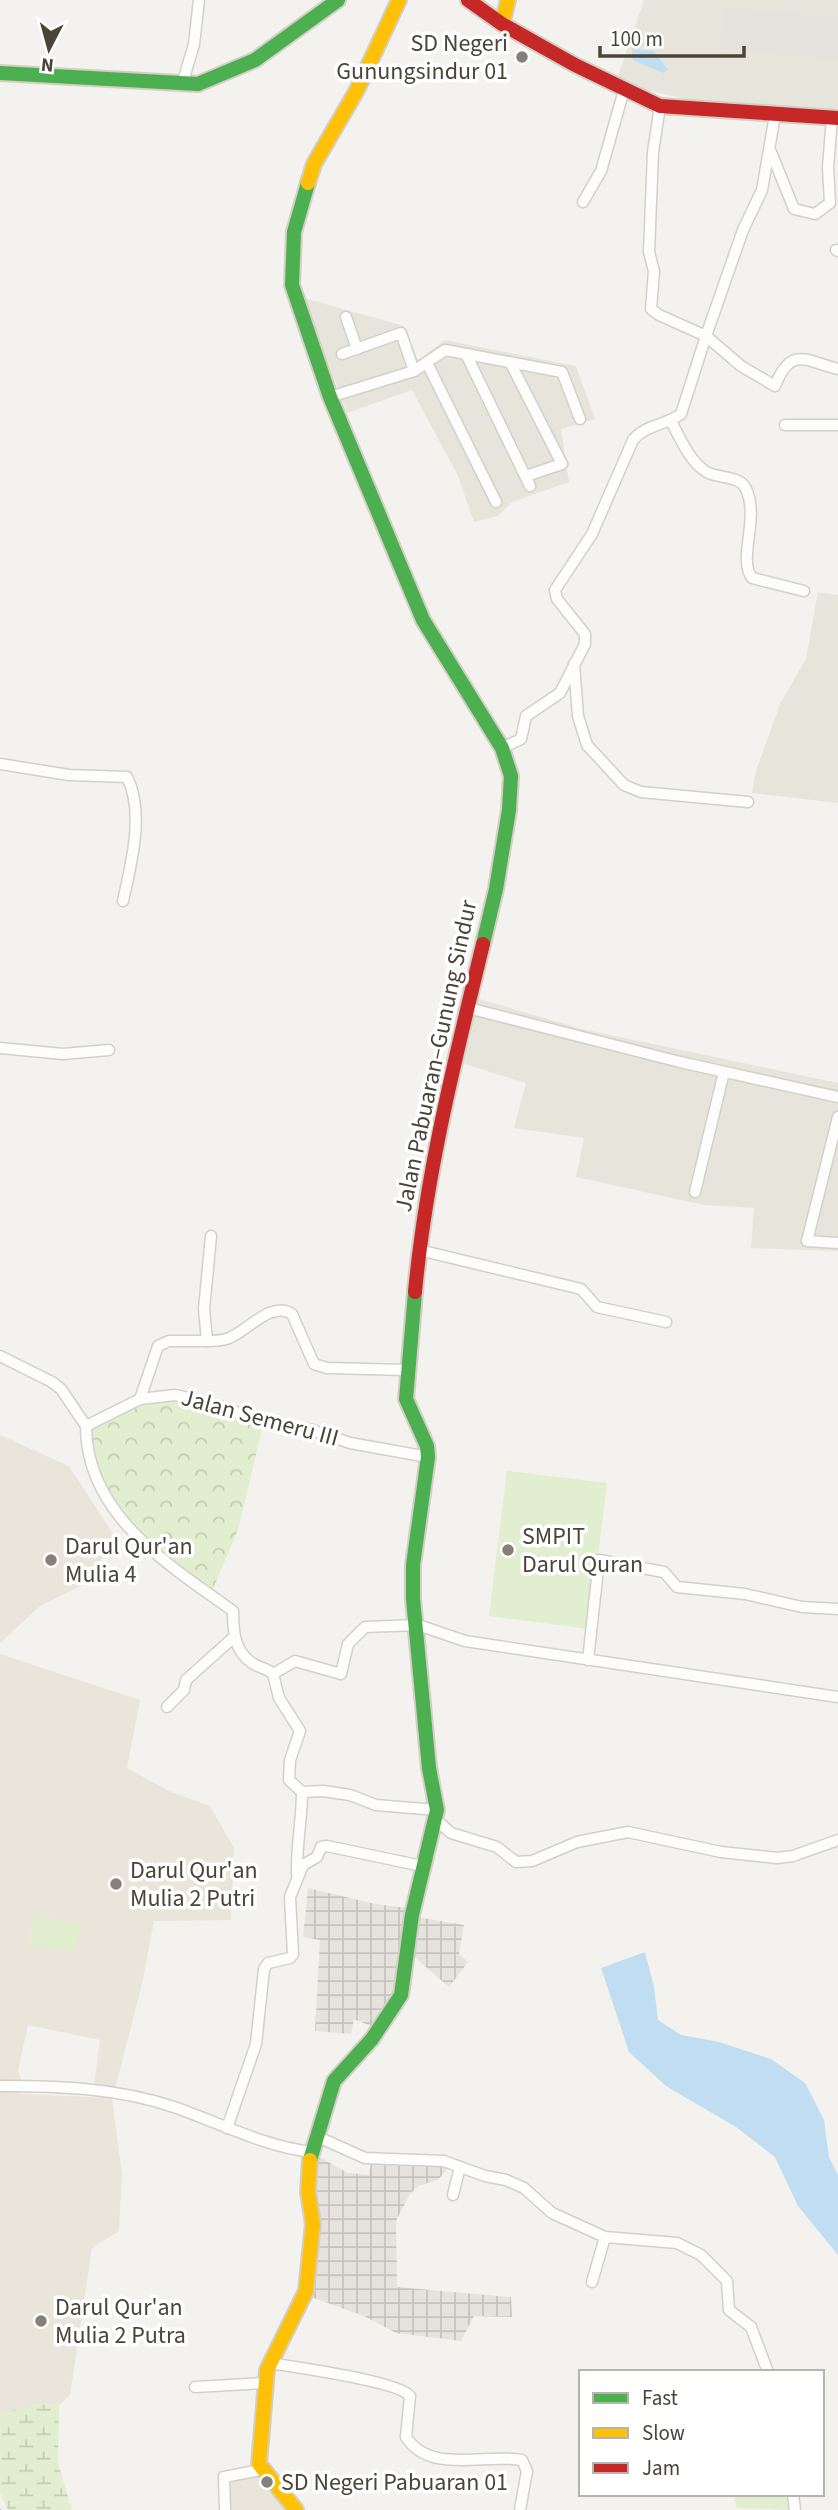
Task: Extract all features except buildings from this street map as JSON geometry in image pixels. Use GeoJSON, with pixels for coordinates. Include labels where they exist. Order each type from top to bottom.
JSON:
{"type":"FeatureCollection","features":[{"type":"Feature","properties":{"kind":"street"},"geometry":{"type":"LineString","coordinates":[[182,85],[194,44],[199,0]]}},
{"type":"Feature","properties":{"kind":"street"},"geometry":{"type":"LineString","coordinates":[[0,73],[182,85],[221,77],[264,56],[338,0]]}},
{"type":"Feature","properties":{"kind":"street","name":"Jalan Pabuaran–Gunung Sindur"},"geometry":{"type":"LineString","coordinates":[[261,2470],[258,2458],[264,2383],[270,2363],[306,2291],[313,2224],[308,2173],[311,2152],[334,2081],[372,2039],[401,1995],[422,1866],[436,1814],[427,1752],[418,1625],[413,1599],[414,1565],[428,1457],[427,1446],[406,1399],[407,1370],[419,1250],[443,1108],[496,889],[509,810],[511,776],[502,748],[423,620],[330,397],[292,285],[294,232],[314,164],[357,90],[399,0]]}},
{"type":"Feature","properties":{"kind":"street"},"geometry":{"type":"LineString","coordinates":[[468,0],[502,24],[624,90],[660,106],[835,118],[828,167],[830,203],[826,209],[815,214],[794,209],[771,152]]}},
{"type":"Feature","properties":{"kind":"street"},"geometry":{"type":"LineString","coordinates":[[502,24],[508,0]]}},
{"type":"Feature","properties":{"kind":"street"},"geometry":{"type":"LineString","coordinates":[[583,202],[601,171],[624,90]]}},
{"type":"Feature","properties":{"kind":"street"},"geometry":{"type":"LineString","coordinates":[[660,106],[653,152],[649,252],[654,271],[651,309],[706,336],[741,366],[775,386],[788,363],[804,356],[838,369]]}},
{"type":"Feature","properties":{"kind":"street"},"geometry":{"type":"LineString","coordinates":[[502,748],[521,738],[529,713],[560,693],[584,644],[585,634],[557,599],[555,590],[592,534],[633,440],[640,431],[671,421],[681,414],[743,230],[762,190],[771,152],[775,115]]}},
{"type":"Feature","properties":{"kind":"street"},"geometry":{"type":"LineString","coordinates":[[346,317],[357,348]]}},
{"type":"Feature","properties":{"kind":"street"},"geometry":{"type":"LineString","coordinates":[[342,354],[401,333],[414,371]]}},
{"type":"Feature","properties":{"kind":"street"},"geometry":{"type":"LineString","coordinates":[[330,397],[414,371],[445,350],[562,372],[580,419]]}},
{"type":"Feature","properties":{"kind":"street"},"geometry":{"type":"LineString","coordinates":[[466,354],[528,481],[562,464],[510,362]]}},
{"type":"Feature","properties":{"kind":"street"},"geometry":{"type":"LineString","coordinates":[[427,363],[496,502]]}},
{"type":"Feature","properties":{"kind":"street"},"geometry":{"type":"LineString","coordinates":[[671,421],[685,448],[702,470],[741,482],[746,489],[753,522],[746,560],[748,573],[752,578],[804,591]]}},
{"type":"Feature","properties":{"kind":"street"},"geometry":{"type":"LineString","coordinates":[[785,425],[838,425]]}},
{"type":"Feature","properties":{"kind":"street"},"geometry":{"type":"LineString","coordinates":[[573,664],[578,716],[587,745],[624,785],[641,792],[748,802]]}},
{"type":"Feature","properties":{"kind":"street"},"geometry":{"type":"LineString","coordinates":[[0,764],[69,775],[127,777],[132,794],[133,853],[123,901]]}},
{"type":"Feature","properties":{"kind":"street"},"geometry":{"type":"LineString","coordinates":[[468,1008],[724,1072],[838,1097]]}},
{"type":"Feature","properties":{"kind":"street"},"geometry":{"type":"LineString","coordinates":[[0,1048],[62,1054],[108,1050]]}},
{"type":"Feature","properties":{"kind":"street"},"geometry":{"type":"LineString","coordinates":[[695,1192],[724,1072]]}},
{"type":"Feature","properties":{"kind":"street"},"geometry":{"type":"LineString","coordinates":[[838,1117],[807,1241],[838,1243]]}},
{"type":"Feature","properties":{"kind":"street"},"geometry":{"type":"LineString","coordinates":[[207,1341],[204,1309],[211,1236]]}},
{"type":"Feature","properties":{"kind":"street"},"geometry":{"type":"LineString","coordinates":[[419,1250],[581,1289],[597,1307],[666,1322]]}},
{"type":"Feature","properties":{"kind":"street"},"geometry":{"type":"LineString","coordinates":[[140,1399],[158,1346],[169,1341],[226,1340],[246,1330],[270,1311],[287,1310],[292,1314],[314,1364],[327,1368],[407,1370]]}},
{"type":"Feature","properties":{"kind":"street"},"geometry":{"type":"LineString","coordinates":[[0,1356],[61,1389],[86,1426],[87,1449],[96,1480],[113,1508],[152,1552],[233,1611],[234,1637],[253,1664],[273,1674],[279,1698],[300,1731],[290,1760],[289,1780],[302,1792],[323,1791],[350,1795],[376,1805],[436,1814],[451,1833],[497,1847],[516,1862],[532,1861],[577,1842],[628,1832],[721,1852],[777,1858],[793,1856],[838,1840]]}},
{"type":"Feature","properties":{"kind":"street","name":"Jalan Semeru III"},"geometry":{"type":"LineString","coordinates":[[86,1426],[100,1422],[140,1399],[159,1394],[192,1397],[263,1422],[312,1430],[350,1443],[428,1457]]}},
{"type":"Feature","properties":{"kind":"street"},"geometry":{"type":"LineString","coordinates":[[588,1660],[599,1560],[664,1572],[677,1587],[745,1594],[802,1607],[838,1609]]}},
{"type":"Feature","properties":{"kind":"street"},"geometry":{"type":"LineString","coordinates":[[273,1674],[295,1661],[341,1674],[348,1644],[365,1627],[418,1625],[465,1641],[838,1697]]}},
{"type":"Feature","properties":{"kind":"street"},"geometry":{"type":"LineString","coordinates":[[167,1707],[184,1690],[186,1680],[234,1637]]}},
{"type":"Feature","properties":{"kind":"street"},"geometry":{"type":"LineString","coordinates":[[297,1877],[296,1844],[302,1818],[302,1792]]}},
{"type":"Feature","properties":{"kind":"street"},"geometry":{"type":"LineString","coordinates":[[227,2127],[256,2044],[264,1969],[268,1963],[290,1958],[293,1954],[290,1898],[303,1865],[317,1857],[321,1847],[422,1866]]}},
{"type":"Feature","properties":{"kind":"street"},"geometry":{"type":"LineString","coordinates":[[0,2086],[110,2090],[174,2107],[270,2144],[311,2152]]}},
{"type":"Feature","properties":{"kind":"street"},"geometry":{"type":"LineString","coordinates":[[318,2137],[365,2158],[444,2161],[516,2183],[552,2213],[605,2237],[677,2243],[708,2261],[727,2281],[729,2310],[751,2327],[767,2370]]}},
{"type":"Feature","properties":{"kind":"street"},"geometry":{"type":"LineString","coordinates":[[453,2195],[460,2167]]}},
{"type":"Feature","properties":{"kind":"street"},"geometry":{"type":"LineString","coordinates":[[592,2282],[605,2237]]}},
{"type":"Feature","properties":{"kind":"street"},"geometry":{"type":"LineString","coordinates":[[270,2363],[385,2385],[407,2392],[410,2396],[406,2437],[417,2449],[442,2459],[522,2460],[527,2471],[520,2510]]}},
{"type":"Feature","properties":{"kind":"street"},"geometry":{"type":"LineString","coordinates":[[195,2387],[264,2383]]}},
{"type":"Feature","properties":{"kind":"street"},"geometry":{"type":"LineString","coordinates":[[225,2510],[224,2477],[261,2470],[296,2510]]}},
{"type":"Feature","properties":{"kind":"shaded area"},"geometry":{"type":"Polygon","coordinates":[[[644,0],[838,0],[838,111],[698,102],[646,90],[618,76],[644,0]]]}},
{"type":"Feature","properties":{"kind":"shaded area"},"geometry":{"type":"Polygon","coordinates":[[[724,7],[838,18],[838,60],[720,49],[724,7]]]}},
{"type":"Feature","properties":{"kind":"shaded area"},"geometry":{"type":"Polygon","coordinates":[[[304,298],[404,326],[418,360],[445,340],[576,366],[595,419],[561,429],[569,482],[512,502],[498,516],[474,522],[458,476],[412,390],[347,413],[304,298]]]}},
{"type":"Feature","properties":{"kind":"shaded area"},"geometry":{"type":"Polygon","coordinates":[[[818,592],[838,595],[838,803],[752,793],[756,771],[780,704],[806,659],[818,592]]]}},
{"type":"Feature","properties":{"kind":"shaded area"},"geometry":{"type":"Polygon","coordinates":[[[479,999],[582,1029],[838,1083],[838,1251],[751,1248],[754,1208],[704,1205],[576,1177],[584,1138],[514,1128],[526,1083],[464,1064],[479,999]]]}},
{"type":"Feature","properties":{"kind":"shaded area","name":"Darul Qur'an Mulia 4"},"geometry":{"type":"Polygon","coordinates":[[[0,1435],[69,1466],[115,1537],[87,1583],[40,1606],[0,1643],[0,1435]]]}},
{"type":"Feature","properties":{"kind":"shaded area","name":"Darul Qur'an Mulia 2 Putri"},"geometry":{"type":"Polygon","coordinates":[[[0,1654],[140,1700],[127,1768],[169,1791],[210,1806],[234,1848],[231,1920],[154,1921],[142,1984],[115,2089],[94,2085],[100,2040],[28,2025],[18,2070],[22,2082],[0,2082],[0,1654]]]}},
{"type":"Feature","properties":{"kind":"shaded area"},"geometry":{"type":"Polygon","coordinates":[[[308,1888],[375,1904],[408,1908],[394,1997],[375,2028],[354,2019],[351,2034],[315,2031],[320,1940],[303,1937],[308,1888]]]}},
{"type":"Feature","properties":{"kind":"shaded area"},"geometry":{"type":"Polygon","coordinates":[[[417,1917],[464,1925],[459,1954],[468,1962],[449,1987],[412,1955],[417,1917]]]}},
{"type":"Feature","properties":{"kind":"shaded area","name":"Darul Qur'an Mulia 2 Putra"},"geometry":{"type":"Polygon","coordinates":[[[0,2088],[22,2094],[112,2098],[122,2174],[119,2231],[92,2248],[70,2395],[59,2405],[34,2404],[0,2414],[0,2088]]]}},
{"type":"Feature","properties":{"kind":"shaded area"},"geometry":{"type":"Polygon","coordinates":[[[318,2156],[348,2173],[369,2175],[371,2162],[450,2165],[438,2180],[418,2186],[410,2194],[396,2221],[397,2287],[511,2297],[512,2317],[474,2316],[461,2341],[396,2333],[364,2316],[311,2297],[314,2183],[318,2156]]]}},
{"type":"Feature","properties":{"kind":"shaded area"},"geometry":{"type":"Polygon","coordinates":[[[264,2477],[291,2510],[228,2510],[225,2479],[264,2477]]]}},
{"type":"Feature","properties":{"kind":"green space"},"geometry":{"type":"Polygon","coordinates":[[[156,1394],[202,1402],[263,1425],[238,1530],[209,1598],[146,1553],[91,1482],[85,1435],[100,1418],[156,1394]]]}},
{"type":"Feature","properties":{"kind":"green space"},"geometry":{"type":"Polygon","coordinates":[[[507,1471],[607,1483],[589,1629],[489,1616],[507,1471]]]}},
{"type":"Feature","properties":{"kind":"green space"},"geometry":{"type":"Polygon","coordinates":[[[33,1916],[81,1924],[76,1952],[29,1944],[33,1916]]]}},
{"type":"Feature","properties":{"kind":"green space"},"geometry":{"type":"Polygon","coordinates":[[[34,2404],[59,2405],[58,2463],[72,2510],[8,2510],[0,2493],[0,2414],[34,2404]]]}},
{"type":"Feature","properties":{"kind":"green space"},"geometry":{"type":"Polygon","coordinates":[[[734,2496],[790,2496],[792,2510],[737,2508],[734,2496]]]}},
{"type":"Feature","properties":{"kind":"water"},"geometry":{"type":"Polygon","coordinates":[[[632,49],[654,51],[668,70],[663,73],[633,60],[632,49]]]}},
{"type":"Feature","properties":{"kind":"water"},"geometry":{"type":"Polygon","coordinates":[[[645,1952],[654,1987],[658,2020],[681,2035],[719,2042],[771,2059],[805,2083],[824,2120],[829,2157],[838,2175],[838,2255],[798,2206],[775,2157],[736,2127],[666,2086],[629,2052],[601,1968],[645,1952]]]}},
{"type":"Feature","properties":{"kind":"traffic: fast"},"geometry":{"type":"LineString","coordinates":[[0,73],[198,84],[255,60],[338,0]]}},
{"type":"Feature","properties":{"kind":"traffic: fast"},"geometry":{"type":"LineString","coordinates":[[308,183],[294,232],[292,285],[330,397],[423,620],[502,748],[511,776],[509,810],[496,889],[483,944]]}},
{"type":"Feature","properties":{"kind":"traffic: fast"},"geometry":{"type":"LineString","coordinates":[[310,2160],[334,2081],[372,2039],[401,1995],[412,1915],[437,1810],[429,1768],[413,1599],[413,1565],[428,1457],[427,1446],[406,1399],[415,1292]]}},
{"type":"Feature","properties":{"kind":"traffic: slow"},"geometry":{"type":"LineString","coordinates":[[308,183],[314,164],[357,90],[399,0]]}},
{"type":"Feature","properties":{"kind":"traffic: slow"},"geometry":{"type":"LineString","coordinates":[[502,24],[508,0]]}},
{"type":"Feature","properties":{"kind":"traffic: slow"},"geometry":{"type":"LineString","coordinates":[[296,2510],[259,2464],[267,2370],[306,2291],[313,2224],[308,2192],[310,2160]]}},
{"type":"Feature","properties":{"kind":"traffic: jam"},"geometry":{"type":"LineString","coordinates":[[468,0],[502,24],[575,65],[660,106],[838,118]]}},
{"type":"Feature","properties":{"kind":"traffic: jam"},"geometry":{"type":"LineString","coordinates":[[415,1292],[434,1160],[483,944]]}},
{"type":"Feature","properties":{"kind":"place","name":"SD Negeri Gunungsindur 01"},"geometry":{"type":"Point","coordinates":[522,57]}},
{"type":"Feature","properties":{"kind":"place","name":"SMPIT Darul Quran"},"geometry":{"type":"Point","coordinates":[508,1550]}},
{"type":"Feature","properties":{"kind":"place","name":"Darul Qur'an Mulia 4"},"geometry":{"type":"Point","coordinates":[51,1560]}},
{"type":"Feature","properties":{"kind":"place","name":"Darul Qur'an Mulia 2 Putri"},"geometry":{"type":"Point","coordinates":[116,1884]}},
{"type":"Feature","properties":{"kind":"place","name":"Darul Qur'an Mulia 2 Putra"},"geometry":{"type":"Point","coordinates":[41,2321]}},
{"type":"Feature","properties":{"kind":"place","name":"SD Negeri Pabuaran 01"},"geometry":{"type":"Point","coordinates":[267,2482]}}]}
